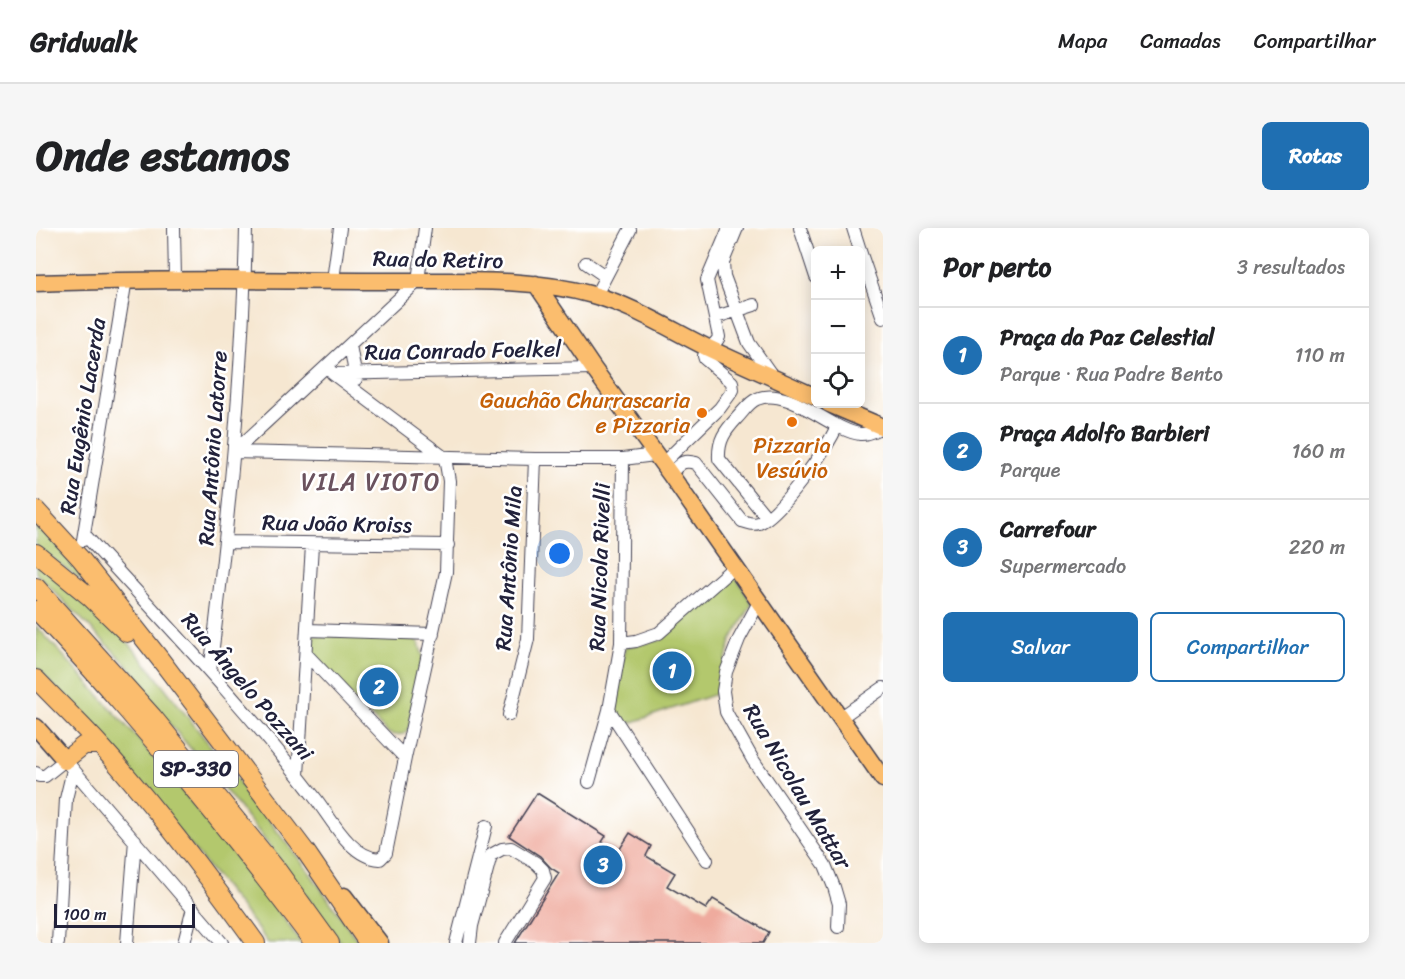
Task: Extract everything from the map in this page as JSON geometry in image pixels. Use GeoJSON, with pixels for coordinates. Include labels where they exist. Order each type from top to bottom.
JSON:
{"type":"FeatureCollection","features":[{"type":"Feature","properties":{"kind":"highway"},"geometry":{"type":"LineString","coordinates":[[36,510],[81,560],[160,659],[306,852],[368,943]]}},
{"type":"Feature","properties":{"kind":"highway"},"geometry":{"type":"LineString","coordinates":[[36,553],[90,597],[143,649],[213,731]]}},
{"type":"Feature","properties":{"kind":"highway","name":"SP-330"},"geometry":{"type":"LineString","coordinates":[[36,587],[160,725],[278,872],[330,943]]}},
{"type":"Feature","properties":{"kind":"highway","name":"SP-330"},"geometry":{"type":"LineString","coordinates":[[36,610],[89,666],[178,769],[314,943]]}},
{"type":"Feature","properties":{"kind":"highway"},"geometry":{"type":"LineString","coordinates":[[37,681],[99,745],[207,877],[256,943]]}},
{"type":"Feature","properties":{"kind":"highway"},"geometry":{"type":"LineString","coordinates":[[69,765],[84,745],[99,745]]}},
{"type":"Feature","properties":{"kind":"main road","name":"Rua do Retiro"},"geometry":{"type":"LineString","coordinates":[[36,283],[126,279],[333,280],[536,284],[564,288],[596,295],[641,314],[708,348],[811,395]]}},
{"type":"Feature","properties":{"kind":"main road"},"geometry":{"type":"LineString","coordinates":[[536,284],[593,369],[883,778]]}},
{"type":"Feature","properties":{"kind":"main road"},"geometry":{"type":"LineString","coordinates":[[838,408],[882,427]]}},
{"type":"Feature","properties":{"kind":"main road"},"geometry":{"type":"LineString","coordinates":[[36,727],[69,765]]}},
{"type":"Feature","properties":{"kind":"main road"},"geometry":{"type":"LineString","coordinates":[[306,852],[360,914],[380,943]]}},
{"type":"Feature","properties":{"kind":"street"},"geometry":{"type":"LineString","coordinates":[[174,228],[175,279]]}},
{"type":"Feature","properties":{"kind":"street","name":"Rua Antônio Latorre"},"geometry":{"type":"LineString","coordinates":[[210,672],[226,542],[234,452],[246,228]]}},
{"type":"Feature","properties":{"kind":"street"},"geometry":{"type":"LineString","coordinates":[[333,280],[340,228]]}},
{"type":"Feature","properties":{"kind":"street"},"geometry":{"type":"LineString","coordinates":[[234,452],[330,370],[350,345],[417,281],[425,228]]}},
{"type":"Feature","properties":{"kind":"street"},"geometry":{"type":"LineString","coordinates":[[729,228],[723,262],[724,276],[749,343],[773,378]]}},
{"type":"Feature","properties":{"kind":"street"},"geometry":{"type":"LineString","coordinates":[[662,464],[720,408],[733,390],[732,382],[705,359],[705,353],[719,337],[707,280],[737,228]]}},
{"type":"Feature","properties":{"kind":"street"},"geometry":{"type":"LineString","coordinates":[[800,228],[811,262]]}},
{"type":"Feature","properties":{"kind":"street"},"geometry":{"type":"LineString","coordinates":[[853,228],[858,246]]}},
{"type":"Feature","properties":{"kind":"street"},"geometry":{"type":"LineString","coordinates":[[596,295],[630,230]]}},
{"type":"Feature","properties":{"kind":"street"},"geometry":{"type":"LineString","coordinates":[[586,263],[605,276]]}},
{"type":"Feature","properties":{"kind":"street"},"geometry":{"type":"LineString","coordinates":[[865,266],[883,318]]}},
{"type":"Feature","properties":{"kind":"street","name":"Rua Eugênio Lacerda"},"geometry":{"type":"LineString","coordinates":[[81,560],[126,279]]}},
{"type":"Feature","properties":{"kind":"street"},"geometry":{"type":"LineString","coordinates":[[716,317],[754,305]]}},
{"type":"Feature","properties":{"kind":"street"},"geometry":{"type":"LineString","coordinates":[[350,345],[354,373],[361,394]]}},
{"type":"Feature","properties":{"kind":"street","name":"Rua Conrado Foelkel"},"geometry":{"type":"LineString","coordinates":[[330,370],[354,373],[593,369]]}},
{"type":"Feature","properties":{"kind":"street"},"geometry":{"type":"LineString","coordinates":[[330,370],[445,458],[449,481],[446,572],[405,758]]}},
{"type":"Feature","properties":{"kind":"street"},"geometry":{"type":"LineString","coordinates":[[767,518],[724,468],[719,459],[718,447],[722,437],[756,399],[770,396],[793,403],[816,412],[837,426],[859,434],[867,434],[882,427]]}},
{"type":"Feature","properties":{"kind":"street"},"geometry":{"type":"LineString","coordinates":[[234,452],[445,458],[623,459],[662,464],[687,461],[696,464],[742,521],[752,524],[762,522],[776,511],[820,455],[837,426]]}},
{"type":"Feature","properties":{"kind":"street","name":"Rua Antônio Mila"},"geometry":{"type":"LineString","coordinates":[[509,715],[528,639],[535,459]]}},
{"type":"Feature","properties":{"kind":"street","name":"Rua Nicola Rivelli"},"geometry":{"type":"LineString","coordinates":[[589,782],[609,710],[621,642],[623,459]]}},
{"type":"Feature","properties":{"kind":"street","name":"Rua Ângelo Pozzani"},"geometry":{"type":"LineString","coordinates":[[84,534],[210,672],[298,775],[343,834],[361,854],[369,859],[380,859],[386,853],[405,758]]}},
{"type":"Feature","properties":{"kind":"street","name":"Rua João Kroiss"},"geometry":{"type":"LineString","coordinates":[[226,542],[312,545],[448,545]]}},
{"type":"Feature","properties":{"kind":"street"},"geometry":{"type":"LineString","coordinates":[[298,775],[312,545]]}},
{"type":"Feature","properties":{"kind":"street"},"geometry":{"type":"LineString","coordinates":[[621,642],[636,641],[659,633],[734,567]]}},
{"type":"Feature","properties":{"kind":"street","name":"Rua Nicolau Mattar"},"geometry":{"type":"LineString","coordinates":[[759,602],[738,639],[726,672],[723,691],[726,712],[753,760],[825,866],[839,904],[838,927]]}},
{"type":"Feature","properties":{"kind":"street"},"geometry":{"type":"LineString","coordinates":[[308,630],[433,634]]}},
{"type":"Feature","properties":{"kind":"street"},"geometry":{"type":"LineString","coordinates":[[307,655],[405,758]]}},
{"type":"Feature","properties":{"kind":"street"},"geometry":{"type":"LineString","coordinates":[[840,718],[883,688]]}},
{"type":"Feature","properties":{"kind":"street"},"geometry":{"type":"LineString","coordinates":[[609,710],[707,860]]}},
{"type":"Feature","properties":{"kind":"street"},"geometry":{"type":"LineString","coordinates":[[36,773],[39,776],[45,776],[69,765]]}},
{"type":"Feature","properties":{"kind":"street"},"geometry":{"type":"LineString","coordinates":[[69,765],[222,943]]}},
{"type":"Feature","properties":{"kind":"street"},"geometry":{"type":"LineString","coordinates":[[58,943],[69,765]]}},
{"type":"Feature","properties":{"kind":"street"},"geometry":{"type":"LineString","coordinates":[[456,943],[486,826]]}},
{"type":"Feature","properties":{"kind":"street"},"geometry":{"type":"LineString","coordinates":[[127,943],[135,840]]}},
{"type":"Feature","properties":{"kind":"street"},"geometry":{"type":"LineString","coordinates":[[470,943],[472,926],[491,855],[502,849],[511,848],[536,863],[543,870],[545,878],[505,943]]}},
{"type":"Feature","properties":{"kind":"street"},"geometry":{"type":"LineString","coordinates":[[477,863],[490,859]]}},
{"type":"Feature","properties":{"kind":"street"},"geometry":{"type":"LineString","coordinates":[[184,943],[193,908]]}},
{"type":"Feature","properties":{"kind":"green space"},"geometry":{"type":"Polygon","coordinates":[[[36,519],[96,590],[36,547],[36,519]]]}},
{"type":"Feature","properties":{"kind":"green space"},"geometry":{"type":"Polygon","coordinates":[[[36,559],[122,635],[144,661],[310,873],[359,943],[341,943],[259,832],[149,700],[133,671],[36,573],[36,559]]]}},
{"type":"Feature","properties":{"kind":"green space"},"geometry":{"type":"Polygon","coordinates":[[[733,572],[752,604],[731,641],[716,694],[624,725],[614,706],[625,647],[661,640],[733,572]]]}},
{"type":"Feature","properties":{"kind":"green space"},"geometry":{"type":"Polygon","coordinates":[[[36,626],[183,791],[257,883],[301,943],[268,943],[210,869],[122,764],[36,667],[36,626]]]}},
{"type":"Feature","properties":{"kind":"green space"},"geometry":{"type":"Polygon","coordinates":[[[310,635],[414,638],[419,643],[423,657],[409,728],[404,734],[388,733],[309,654],[310,635]]]}},
{"type":"Feature","properties":{"kind":"building"},"geometry":{"type":"Polygon","coordinates":[[[537,793],[606,836],[602,842],[618,852],[630,833],[651,846],[646,856],[675,873],[667,886],[706,909],[713,899],[769,932],[763,943],[515,943],[559,873],[540,856],[509,836],[537,793]]]}},
{"type":"Feature","properties":{"kind":"place","name":"Gauchão Churrascaria e Pizzaria"},"geometry":{"type":"Point","coordinates":[702,413]}},
{"type":"Feature","properties":{"kind":"place","name":"Pizzaria Vesúvio"},"geometry":{"type":"Point","coordinates":[792,422]}},
{"type":"Feature","properties":{"kind":"place","name":"Praça da Paz Celestial"},"geometry":{"type":"Point","coordinates":[672,671]}},
{"type":"Feature","properties":{"kind":"place","name":"Praça Adolfo Barbieri"},"geometry":{"type":"Point","coordinates":[379,687]}},
{"type":"Feature","properties":{"kind":"place","name":"Carrefour"},"geometry":{"type":"Point","coordinates":[603,865]}},
{"type":"Feature","properties":{"kind":"district","name":"VILA VIOTO"},"geometry":{"type":"Point","coordinates":[371,482]}}]}
